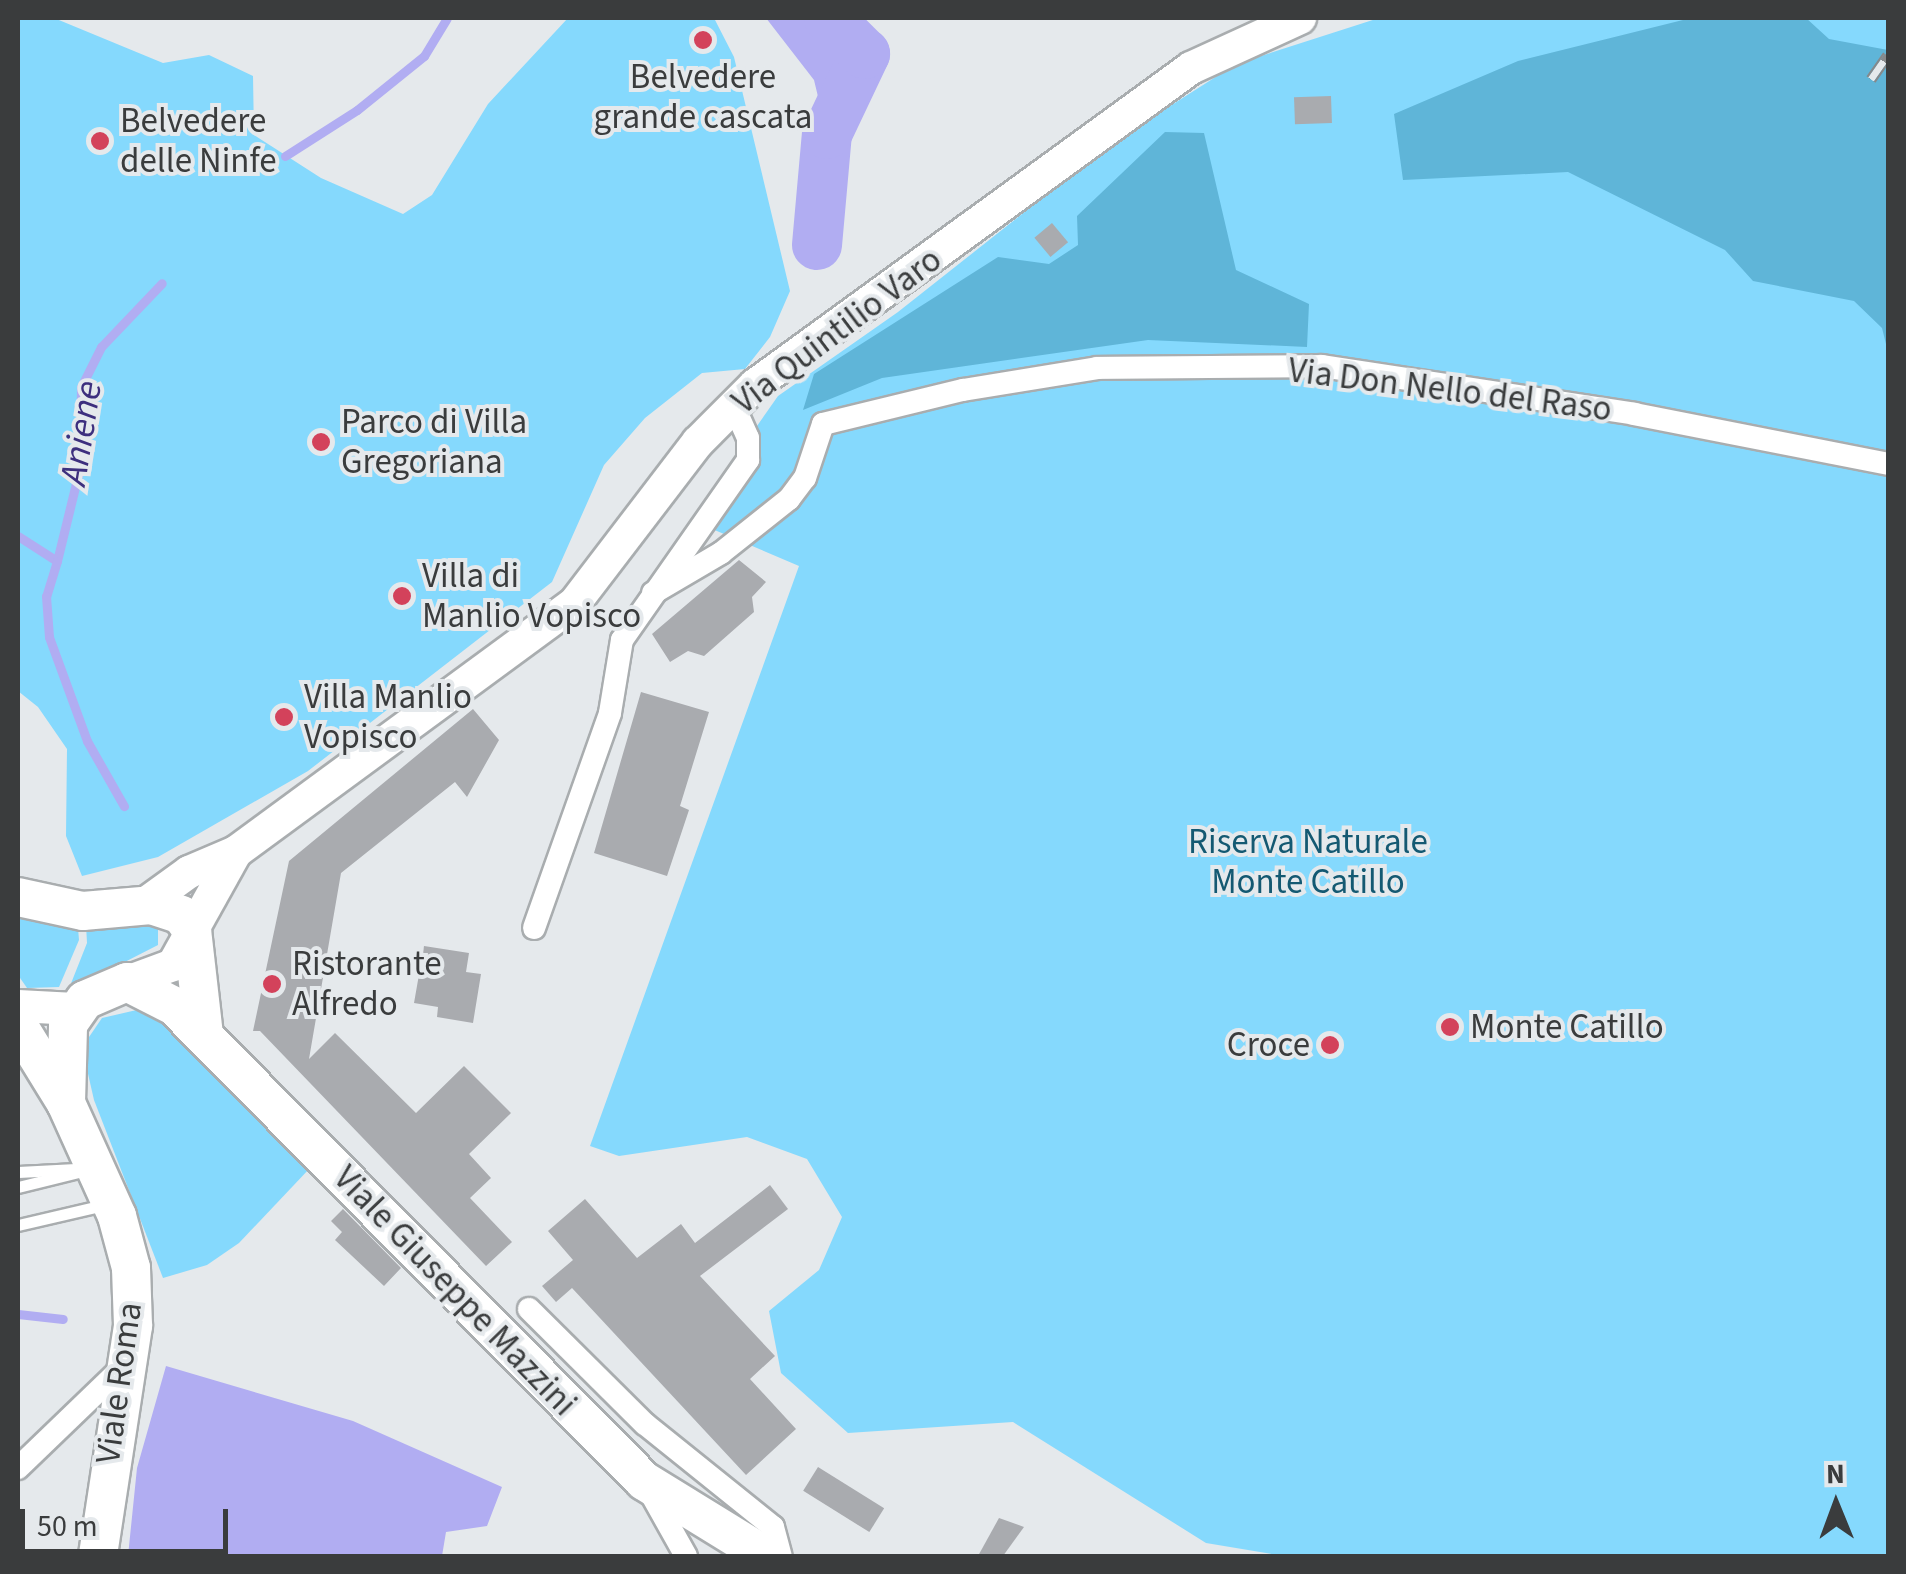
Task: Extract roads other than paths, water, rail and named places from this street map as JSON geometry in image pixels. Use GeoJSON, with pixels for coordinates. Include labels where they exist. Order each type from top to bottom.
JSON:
{"type":"FeatureCollection","features":[{"type":"Feature","properties":{"kind":"main road","name":"Via Quintilio Varo"},"geometry":{"type":"LineString","coordinates":[[236,852],[574,604],[698,442],[734,406],[1164,87],[1220,52],[1300,18]]}},
{"type":"Feature","properties":{"kind":"main road"},"geometry":{"type":"LineString","coordinates":[[142,906],[189,872],[236,852]]}},
{"type":"Feature","properties":{"kind":"main road"},"geometry":{"type":"LineString","coordinates":[[66,1102],[66,1039],[75,1009],[98,991],[166,971],[192,936],[236,852]]}},
{"type":"Feature","properties":{"kind":"main road"},"geometry":{"type":"LineString","coordinates":[[18,896],[83,911],[142,906],[176,911],[192,936],[205,1038]]}},
{"type":"Feature","properties":{"kind":"main road","name":"Viale Giuseppe Mazzini"},"geometry":{"type":"LineString","coordinates":[[127,982],[174,1006],[644,1480]]}},
{"type":"Feature","properties":{"kind":"main road"},"geometry":{"type":"LineString","coordinates":[[18,1006],[75,1009]]}},
{"type":"Feature","properties":{"kind":"main road","name":"Viale Roma"},"geometry":{"type":"LineString","coordinates":[[18,1025],[66,1102],[112,1203],[134,1288],[98,1556]]}},
{"type":"Feature","properties":{"kind":"main road"},"geometry":{"type":"LineString","coordinates":[[644,1480],[766,1556]]}},
{"type":"Feature","properties":{"kind":"street","name":"Via Don Nello del Raso"},"geometry":{"type":"LineString","coordinates":[[653,593],[721,554],[789,500],[805,478],[823,424],[962,390],[1098,368],[1322,366],[1634,414],[1888,464]]}},
{"type":"Feature","properties":{"kind":"street"},"geometry":{"type":"LineString","coordinates":[[534,928],[610,713],[622,640],[696,527],[727,498],[748,460],[748,438],[734,406]]}},
{"type":"Feature","properties":{"kind":"street"},"geometry":{"type":"LineString","coordinates":[[529,1309],[645,1424],[767,1521],[780,1537],[781,1556]]}},
{"type":"Feature","properties":{"kind":"street"},"geometry":{"type":"LineString","coordinates":[[18,1468],[126,1363]]}},
{"type":"Feature","properties":{"kind":"street","name":"Viale Giuseppe Mazzini"},"geometry":{"type":"LineString","coordinates":[[644,1480],[686,1556]]}},
{"type":"Feature","properties":{"kind":"lane"},"geometry":{"type":"LineString","coordinates":[[18,1172],[96,1168]]}},
{"type":"Feature","properties":{"kind":"lane"},"geometry":{"type":"LineString","coordinates":[[18,1186],[96,1168]]}},
{"type":"Feature","properties":{"kind":"lane"},"geometry":{"type":"LineString","coordinates":[[18,1225],[112,1203]]}},
{"type":"Feature","properties":{"kind":"waterway","name":"Aniene"},"geometry":{"type":"LineString","coordinates":[[285,156],[357,110],[424,56],[447,18]]}},
{"type":"Feature","properties":{"kind":"waterway","name":"Aniene"},"geometry":{"type":"LineString","coordinates":[[817,245],[827,134],[865,54],[829,18]]}},
{"type":"Feature","properties":{"kind":"waterway","name":"Aniene"},"geometry":{"type":"LineString","coordinates":[[18,536],[57,561],[80,467],[81,387],[101,347],[162,283]]}},
{"type":"Feature","properties":{"kind":"waterway"},"geometry":{"type":"LineString","coordinates":[[57,561],[46,596],[49,637],[87,741],[124,806]]}},
{"type":"Feature","properties":{"kind":"waterway","name":"Aniene"},"geometry":{"type":"LineString","coordinates":[[18,1314],[63,1319]]}},
{"type":"Feature","properties":{"kind":"railway"},"geometry":{"type":"LineString","coordinates":[[1871,79],[1888,55]]}},
{"type":"Feature","properties":{"kind":"place","name":"Belvedere grande cascata"},"geometry":{"type":"Point","coordinates":[703,40]}},
{"type":"Feature","properties":{"kind":"place","name":"Belvedere delle Ninfe"},"geometry":{"type":"Point","coordinates":[100,141]}},
{"type":"Feature","properties":{"kind":"place","name":"Parco di Villa Gregoriana"},"geometry":{"type":"Point","coordinates":[321,442]}},
{"type":"Feature","properties":{"kind":"place","name":"Villa di Manlio Vopisco"},"geometry":{"type":"Point","coordinates":[402,596]}},
{"type":"Feature","properties":{"kind":"place","name":"Villa Manlio Vopisco"},"geometry":{"type":"Point","coordinates":[284,717]}},
{"type":"Feature","properties":{"kind":"place","name":"Ristorante Alfredo"},"geometry":{"type":"Point","coordinates":[272,984]}},
{"type":"Feature","properties":{"kind":"place","name":"Monte Catillo"},"geometry":{"type":"Point","coordinates":[1450,1027]}},
{"type":"Feature","properties":{"kind":"place","name":"Croce"},"geometry":{"type":"Point","coordinates":[1330,1045]}},
{"type":"Feature","properties":{"kind":"park label","name":"Riserva Naturale Monte Catillo"},"geometry":{"type":"Point","coordinates":[1308,862]}}]}
